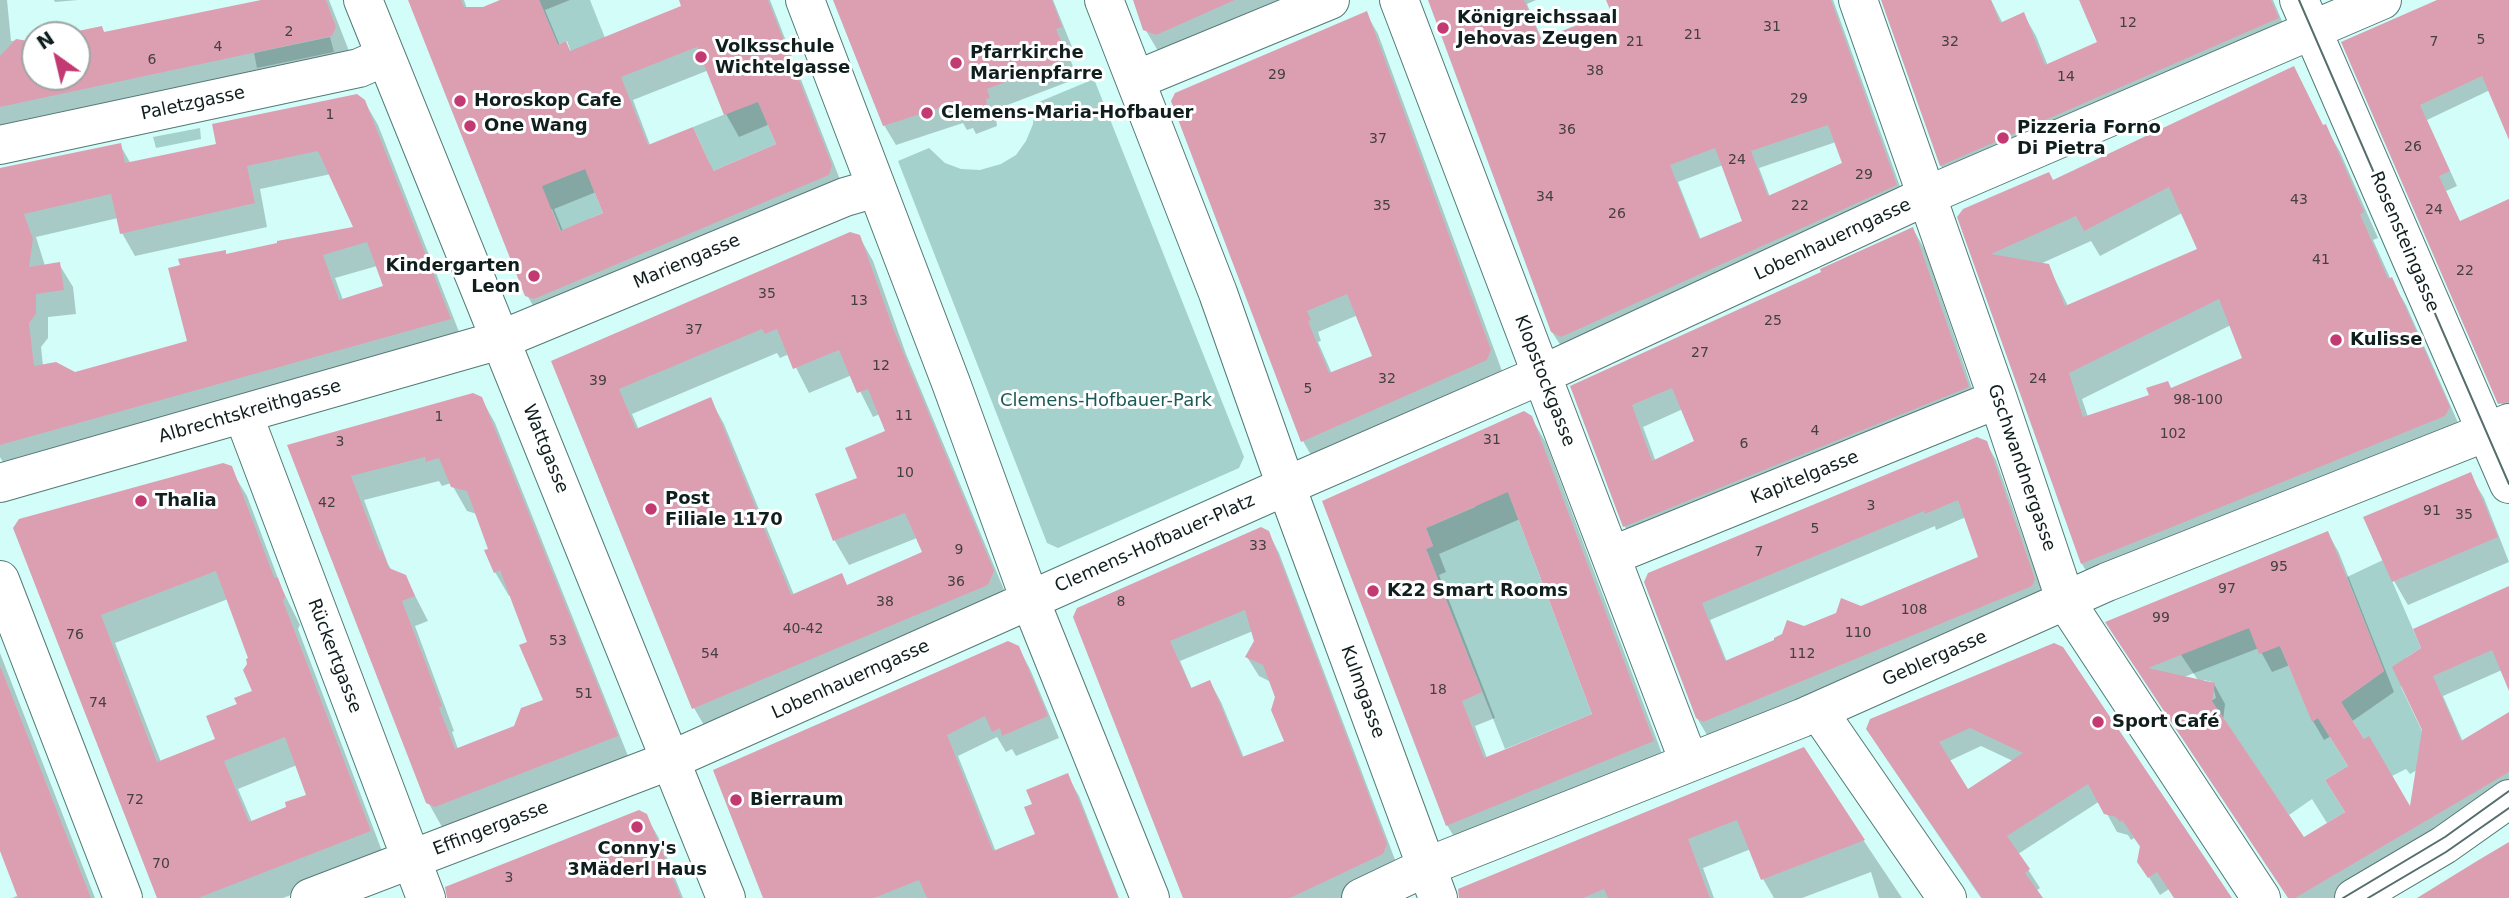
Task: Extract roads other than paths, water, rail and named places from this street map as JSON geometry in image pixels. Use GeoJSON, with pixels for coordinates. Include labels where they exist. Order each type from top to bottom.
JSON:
{"type":"FeatureCollection","features":[{"type":"Feature","properties":{"kind":"street","name":"Wattgasse"},"geometry":{"type":"LineString","coordinates":[[363,0],[726,898]]}},
{"type":"Feature","properties":{"kind":"street"},"geometry":{"type":"LineString","coordinates":[[805,0],[1030,600],[1150,898]]}},
{"type":"Feature","properties":{"kind":"street"},"geometry":{"type":"LineString","coordinates":[[1104,0],[1218,293],[1286,486]]}},
{"type":"Feature","properties":{"kind":"street"},"geometry":{"type":"LineString","coordinates":[[1136,80],[1330,0]]}},
{"type":"Feature","properties":{"kind":"street","name":"Klopstockgasse"},"geometry":{"type":"LineString","coordinates":[[1399,0],[1689,762]]}},
{"type":"Feature","properties":{"kind":"street","name":"Gschwandnergasse"},"geometry":{"type":"LineString","coordinates":[[1858,0],[2066,602],[2261,898]]}},
{"type":"Feature","properties":{"kind":"street","name":"Lobenhauerngasse"},"geometry":{"type":"LineString","coordinates":[[1286,486],[1541,375],[2306,15],[2382,0]]}},
{"type":"Feature","properties":{"kind":"street","name":"Rosensteingasse"},"geometry":{"type":"LineString","coordinates":[[2306,15],[2498,427],[2509,484]]}},
{"type":"Feature","properties":{"kind":"street","name":"Paletzgasse"},"geometry":{"type":"LineString","coordinates":[[0,145],[359,68],[384,57]]}},
{"type":"Feature","properties":{"kind":"street","name":"Mariengasse"},"geometry":{"type":"LineString","coordinates":[[500,340],[845,197],[876,188]]}},
{"type":"Feature","properties":{"kind":"street","name":"Albrechtskreithgasse"},"geometry":{"type":"LineString","coordinates":[[0,483],[500,340]]}},
{"type":"Feature","properties":{"kind":"street","name":"Kapitelgasse"},"geometry":{"type":"LineString","coordinates":[[1611,556],[1998,399]]}},
{"type":"Feature","properties":{"kind":"street","name":"Rückertgasse"},"geometry":{"type":"LineString","coordinates":[[243,414],[426,898]]}},
{"type":"Feature","properties":{"kind":"street","name":"Geblergasse"},"geometry":{"type":"LineString","coordinates":[[1362,898],[1432,882],[1689,762],[1818,711],[2107,582],[2498,427]]}},
{"type":"Feature","properties":{"kind":"street","name":"Clemens-Hofbauer-Platz"},"geometry":{"type":"LineString","coordinates":[[1030,600],[1286,486]]}},
{"type":"Feature","properties":{"kind":"street","name":"Kulmgasse"},"geometry":{"type":"LineString","coordinates":[[1286,486],[1432,882]]}},
{"type":"Feature","properties":{"kind":"street"},"geometry":{"type":"LineString","coordinates":[[0,580],[123,898]]}},
{"type":"Feature","properties":{"kind":"street","name":"Lobenhauerngasse"},"geometry":{"type":"LineString","coordinates":[[671,760],[1030,600]]}},
{"type":"Feature","properties":{"kind":"street"},"geometry":{"type":"LineString","coordinates":[[1818,711],[1947,898]]}},
{"type":"Feature","properties":{"kind":"street","name":"Effingergasse"},"geometry":{"type":"LineString","coordinates":[[310,898],[671,760]]}},
{"type":"Feature","properties":{"kind":"street"},"geometry":{"type":"LineString","coordinates":[[2354,898],[2444,845],[2509,799]]}},
{"type":"Feature","properties":{"kind":"tram line"},"geometry":{"type":"LineString","coordinates":[[2299,0],[2509,484]]}},
{"type":"Feature","properties":{"kind":"tram line"},"geometry":{"type":"LineString","coordinates":[[2343,898],[2445,837],[2509,791]]}},
{"type":"Feature","properties":{"kind":"tram line"},"geometry":{"type":"LineString","coordinates":[[2368,898],[2446,852],[2509,808]]}},
{"type":"Feature","properties":{"kind":"place","name":"Königreichssaal Jehovas Zeugen"},"geometry":{"type":"Point","coordinates":[1443,28]}},
{"type":"Feature","properties":{"kind":"place","name":"Volksschule Wichtelgasse"},"geometry":{"type":"Point","coordinates":[701,57]}},
{"type":"Feature","properties":{"kind":"place","name":"Pfarrkirche Marienpfarre"},"geometry":{"type":"Point","coordinates":[956,63]}},
{"type":"Feature","properties":{"kind":"place","name":"Horoskop Cafe"},"geometry":{"type":"Point","coordinates":[460,101]}},
{"type":"Feature","properties":{"kind":"place","name":"Clemens-Maria-Hofbauer"},"geometry":{"type":"Point","coordinates":[927,113]}},
{"type":"Feature","properties":{"kind":"place","name":"One Wang"},"geometry":{"type":"Point","coordinates":[470,126]}},
{"type":"Feature","properties":{"kind":"place","name":"Pizzeria Forno Di Pietra"},"geometry":{"type":"Point","coordinates":[2003,138]}},
{"type":"Feature","properties":{"kind":"place","name":"Kindergarten Leon"},"geometry":{"type":"Point","coordinates":[534,276]}},
{"type":"Feature","properties":{"kind":"place","name":"Kulisse"},"geometry":{"type":"Point","coordinates":[2336,340]}},
{"type":"Feature","properties":{"kind":"place","name":"Thalia"},"geometry":{"type":"Point","coordinates":[141,501]}},
{"type":"Feature","properties":{"kind":"place","name":"Post Filiale 1170"},"geometry":{"type":"Point","coordinates":[651,509]}},
{"type":"Feature","properties":{"kind":"place","name":"K22 Smart Rooms"},"geometry":{"type":"Point","coordinates":[1373,591]}},
{"type":"Feature","properties":{"kind":"place","name":"Sport Café"},"geometry":{"type":"Point","coordinates":[2098,722]}},
{"type":"Feature","properties":{"kind":"place","name":"Bierraum"},"geometry":{"type":"Point","coordinates":[736,800]}},
{"type":"Feature","properties":{"kind":"place","name":"Conny's 3Mäderl Haus"},"geometry":{"type":"Point","coordinates":[637,827]}},
{"type":"Feature","properties":{"kind":"park label","name":"Clemens-Hofbauer-Park"},"geometry":{"type":"Point","coordinates":[1106,401]}}]}
